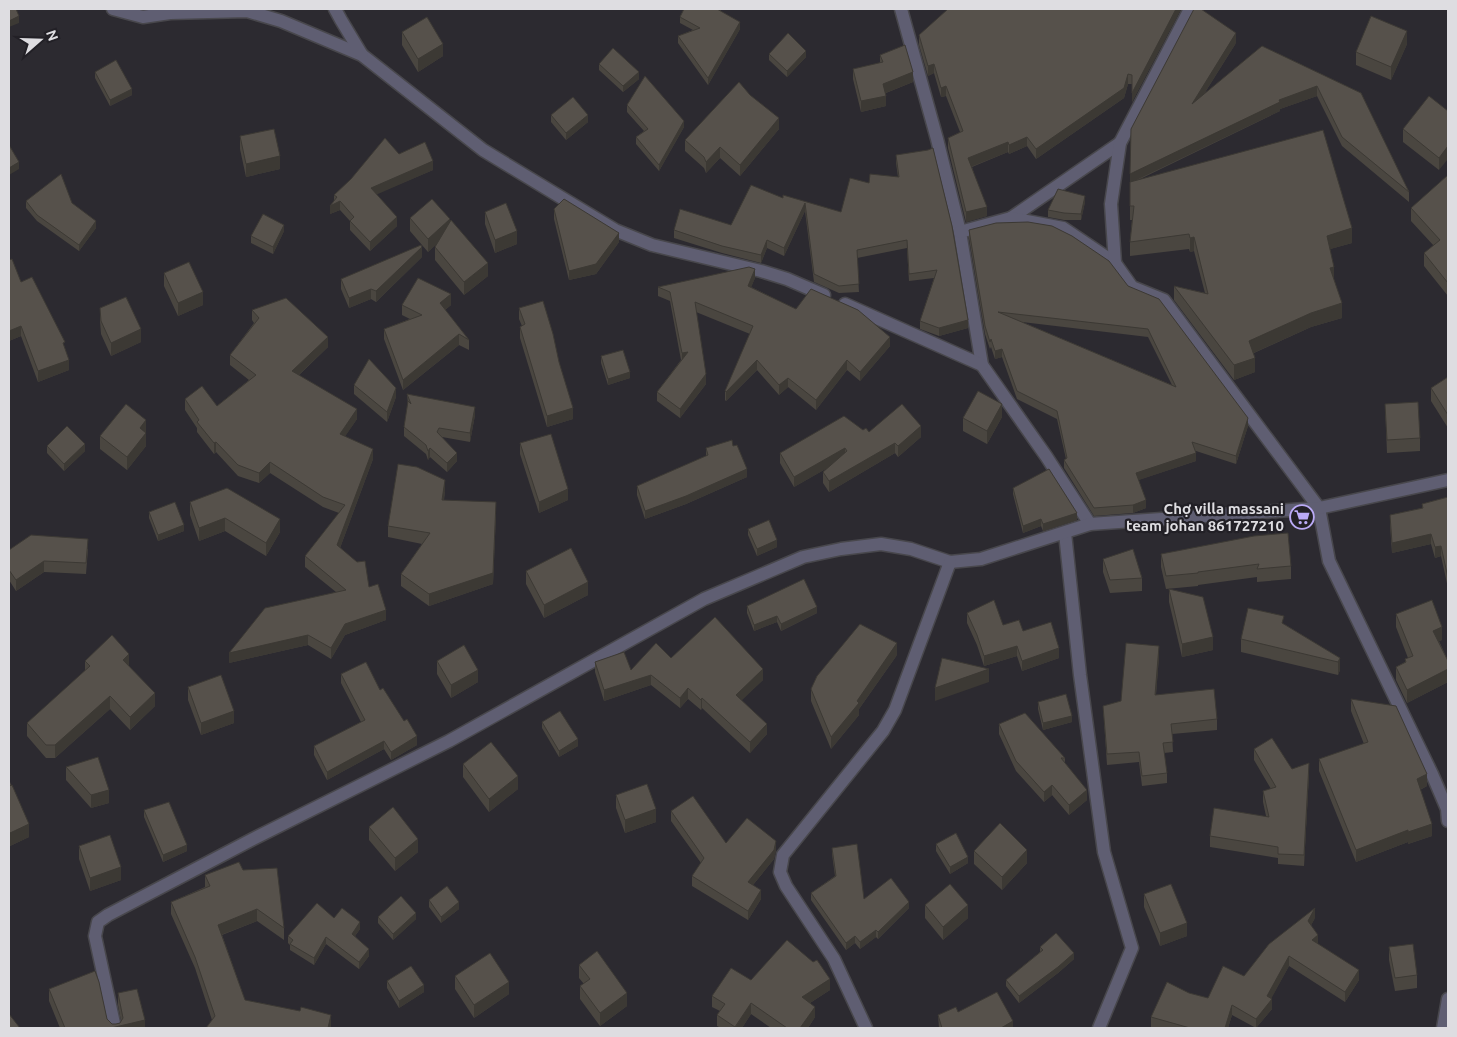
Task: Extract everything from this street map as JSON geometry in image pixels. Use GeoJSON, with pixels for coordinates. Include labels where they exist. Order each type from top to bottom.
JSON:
{"type":"FeatureCollection","features":[{"type":"Feature","properties":{"kind":"street"},"geometry":{"type":"LineString","coordinates":[[113,9],[143,17],[170,13],[247,11],[281,21],[362,56],[483,150],[615,230],[652,245],[787,279],[982,364]]}},
{"type":"Feature","properties":{"kind":"street"},"geometry":{"type":"LineString","coordinates":[[335,9],[362,56]]}},
{"type":"Feature","properties":{"kind":"street"},"geometry":{"type":"LineString","coordinates":[[901,9],[937,139],[960,232],[982,364],[1046,456],[1090,524]]}},
{"type":"Feature","properties":{"kind":"street"},"geometry":{"type":"LineString","coordinates":[[1115,264],[1111,204],[1120,143],[1190,9]]}},
{"type":"Feature","properties":{"kind":"street"},"geometry":{"type":"LineString","coordinates":[[960,232],[1011,218],[1120,143]]}},
{"type":"Feature","properties":{"kind":"street"},"geometry":{"type":"LineString","coordinates":[[1011,218],[1063,228],[1115,264],[1132,287],[1164,300],[1319,508],[1329,561],[1432,774],[1447,809],[1448,822]]}},
{"type":"Feature","properties":{"kind":"street"},"geometry":{"type":"LineString","coordinates":[[115,1028],[95,936],[98,922],[108,915],[253,839],[449,742],[704,599],[803,557],[841,549],[881,544],[911,549],[950,562],[981,559],[1090,524],[1319,508],[1448,480]]}},
{"type":"Feature","properties":{"kind":"street"},"geometry":{"type":"LineString","coordinates":[[1065,533],[1080,675],[1104,852],[1132,948],[1099,1028]]}},
{"type":"Feature","properties":{"kind":"street"},"geometry":{"type":"LineString","coordinates":[[866,1028],[834,959],[786,886],[780,872],[783,855],[883,731],[895,710],[950,562]]}},
{"type":"Feature","properties":{"kind":"street"},"geometry":{"type":"LineString","coordinates":[[1443,1028],[1448,999]]}},
{"type":"Feature","properties":{"kind":"building"},"geometry":{"type":"Polygon","coordinates":[[[9,9],[16,9],[19,16],[9,21],[9,9]]]}},
{"type":"Feature","properties":{"kind":"building"},"geometry":{"type":"Polygon","coordinates":[[[684,9],[717,9],[740,22],[708,78],[678,36],[700,28],[680,17],[684,9]]]}},
{"type":"Feature","properties":{"kind":"building"},"geometry":{"type":"Polygon","coordinates":[[[948,9],[1176,9],[1132,93],[1132,75],[1128,74],[1124,88],[1036,149],[1027,137],[1009,145],[1008,142],[968,158],[987,207],[966,212],[948,138],[963,131],[946,86],[941,88],[934,64],[928,66],[919,35],[948,9]]]}},
{"type":"Feature","properties":{"kind":"building"},"geometry":{"type":"Polygon","coordinates":[[[1194,9],[1201,9],[1236,33],[1192,104],[1262,46],[1361,93],[1409,192],[1342,137],[1317,86],[1279,100],[1280,102],[1130,174],[1131,129],[1194,9]]]}},
{"type":"Feature","properties":{"kind":"building"},"geometry":{"type":"Polygon","coordinates":[[[1371,16],[1407,31],[1391,67],[1356,52],[1371,16]]]}},
{"type":"Feature","properties":{"kind":"building"},"geometry":{"type":"Polygon","coordinates":[[[427,17],[443,44],[418,59],[402,32],[427,17]]]}},
{"type":"Feature","properties":{"kind":"building"},"geometry":{"type":"Polygon","coordinates":[[[788,33],[806,51],[787,71],[769,54],[788,33]]]}},
{"type":"Feature","properties":{"kind":"building"},"geometry":{"type":"Polygon","coordinates":[[[905,45],[913,72],[883,84],[886,96],[861,101],[853,69],[883,62],[880,55],[905,45]]]}},
{"type":"Feature","properties":{"kind":"building"},"geometry":{"type":"Polygon","coordinates":[[[613,48],[639,72],[623,86],[599,64],[613,48]]]}},
{"type":"Feature","properties":{"kind":"building"},"geometry":{"type":"Polygon","coordinates":[[[116,60],[132,89],[110,100],[95,72],[116,60]]]}},
{"type":"Feature","properties":{"kind":"building"},"geometry":{"type":"Polygon","coordinates":[[[645,76],[684,121],[659,165],[636,137],[648,129],[627,105],[645,76]]]}},
{"type":"Feature","properties":{"kind":"building"},"geometry":{"type":"Polygon","coordinates":[[[739,82],[750,95],[779,118],[740,165],[720,147],[706,162],[704,157],[685,140],[739,82]]]}},
{"type":"Feature","properties":{"kind":"building"},"geometry":{"type":"Polygon","coordinates":[[[1429,96],[1448,111],[1448,146],[1439,158],[1403,129],[1429,96]]]}},
{"type":"Feature","properties":{"kind":"building"},"geometry":{"type":"Polygon","coordinates":[[[573,97],[588,115],[566,133],[551,115],[573,97]]]}},
{"type":"Feature","properties":{"kind":"building"},"geometry":{"type":"Polygon","coordinates":[[[274,129],[280,156],[246,164],[240,136],[274,129]]]}},
{"type":"Feature","properties":{"kind":"building"},"geometry":{"type":"Polygon","coordinates":[[[1323,130],[1352,228],[1327,236],[1334,267],[1330,268],[1342,303],[1311,313],[1249,341],[1255,358],[1234,365],[1174,286],[1208,294],[1194,237],[1190,238],[1189,234],[1130,242],[1134,206],[1130,206],[1130,182],[1323,130]]]}},
{"type":"Feature","properties":{"kind":"building"},"geometry":{"type":"Polygon","coordinates":[[[385,138],[399,154],[425,142],[433,161],[371,188],[397,217],[370,242],[350,221],[354,217],[340,201],[330,206],[337,197],[334,195],[351,179],[385,138]]]}},
{"type":"Feature","properties":{"kind":"building"},"geometry":{"type":"Polygon","coordinates":[[[9,145],[19,162],[9,168],[9,145]]]}},
{"type":"Feature","properties":{"kind":"building"},"geometry":{"type":"Polygon","coordinates":[[[933,148],[952,226],[968,320],[939,328],[920,321],[937,270],[909,274],[907,240],[857,250],[859,284],[839,286],[814,274],[805,203],[784,248],[767,240],[761,255],[722,246],[674,230],[680,209],[731,225],[751,185],[783,198],[783,195],[841,212],[850,178],[869,183],[870,174],[899,177],[896,155],[933,148]]]}},
{"type":"Feature","properties":{"kind":"building"},"geometry":{"type":"Polygon","coordinates":[[[61,174],[72,203],[96,221],[79,245],[37,215],[26,201],[61,174]]]}},
{"type":"Feature","properties":{"kind":"building"},"geometry":{"type":"Polygon","coordinates":[[[1448,175],[1448,283],[1424,253],[1440,240],[1411,208],[1448,175]]]}},
{"type":"Feature","properties":{"kind":"building"},"geometry":{"type":"Polygon","coordinates":[[[1058,189],[1085,196],[1081,214],[1048,210],[1058,189]]]}},
{"type":"Feature","properties":{"kind":"building"},"geometry":{"type":"Polygon","coordinates":[[[432,199],[450,219],[428,239],[410,218],[432,199]]]}},
{"type":"Feature","properties":{"kind":"building"},"geometry":{"type":"Polygon","coordinates":[[[564,199],[619,233],[596,264],[569,271],[554,209],[564,199]]]}},
{"type":"Feature","properties":{"kind":"building"},"geometry":{"type":"Polygon","coordinates":[[[506,203],[517,231],[495,240],[485,212],[506,203]]]}},
{"type":"Feature","properties":{"kind":"building"},"geometry":{"type":"Polygon","coordinates":[[[263,214],[284,225],[273,247],[251,236],[263,214]]]}},
{"type":"Feature","properties":{"kind":"building"},"geometry":{"type":"Polygon","coordinates":[[[451,220],[488,263],[464,282],[435,247],[451,220]]]}},
{"type":"Feature","properties":{"kind":"building"},"geometry":{"type":"Polygon","coordinates":[[[1028,222],[1052,226],[1072,236],[1109,261],[1128,286],[1159,299],[1248,418],[1236,456],[1192,442],[1196,453],[1136,473],[1146,500],[1133,505],[1094,508],[1064,460],[1067,458],[1057,411],[1017,391],[1002,349],[995,351],[991,339],[990,342],[985,326],[969,230],[996,223],[1028,222]],[[998,312],[1176,387],[1148,329],[998,312]]]}},
{"type":"Feature","properties":{"kind":"building"},"geometry":{"type":"Polygon","coordinates":[[[421,245],[422,247],[376,291],[371,289],[349,298],[341,279],[421,245]]]}},
{"type":"Feature","properties":{"kind":"building"},"geometry":{"type":"Polygon","coordinates":[[[12,259],[21,282],[32,277],[65,342],[63,343],[69,360],[38,371],[21,326],[9,331],[9,260],[12,259]]]}},
{"type":"Feature","properties":{"kind":"building"},"geometry":{"type":"Polygon","coordinates":[[[189,262],[203,292],[178,303],[164,273],[189,262]]]}},
{"type":"Feature","properties":{"kind":"building"},"geometry":{"type":"Polygon","coordinates":[[[749,267],[755,269],[748,286],[796,309],[811,289],[858,310],[890,337],[860,372],[847,360],[816,400],[788,378],[779,385],[757,360],[726,392],[753,326],[695,302],[706,374],[680,409],[657,392],[688,352],[682,353],[670,292],[658,287],[749,267]]]}},
{"type":"Feature","properties":{"kind":"building"},"geometry":{"type":"Polygon","coordinates":[[[418,278],[451,294],[440,303],[469,340],[459,334],[403,380],[384,329],[422,315],[402,305],[418,278]]]}},
{"type":"Feature","properties":{"kind":"building"},"geometry":{"type":"Polygon","coordinates":[[[126,297],[141,329],[111,343],[101,321],[100,308],[126,297]]]}},
{"type":"Feature","properties":{"kind":"building"},"geometry":{"type":"Polygon","coordinates":[[[286,298],[328,337],[292,371],[357,409],[340,434],[373,449],[337,545],[357,562],[365,561],[369,587],[378,584],[386,610],[345,624],[331,648],[308,635],[229,653],[265,608],[346,590],[305,556],[345,505],[323,497],[270,462],[259,473],[238,465],[216,442],[214,443],[197,422],[199,420],[185,399],[202,386],[217,406],[256,375],[230,355],[259,318],[252,310],[286,298]]]}},
{"type":"Feature","properties":{"kind":"building"},"geometry":{"type":"Polygon","coordinates":[[[543,301],[573,408],[547,416],[520,327],[525,324],[519,308],[543,301]]]}},
{"type":"Feature","properties":{"kind":"building"},"geometry":{"type":"Polygon","coordinates":[[[623,350],[630,372],[608,379],[601,356],[623,350]]]}},
{"type":"Feature","properties":{"kind":"building"},"geometry":{"type":"Polygon","coordinates":[[[369,359],[396,388],[387,412],[354,385],[369,359]]]}},
{"type":"Feature","properties":{"kind":"building"},"geometry":{"type":"Polygon","coordinates":[[[1448,377],[1448,415],[1431,388],[1448,377]]]}},
{"type":"Feature","properties":{"kind":"building"},"geometry":{"type":"Polygon","coordinates":[[[978,391],[1002,404],[987,431],[963,418],[978,391]]]}},
{"type":"Feature","properties":{"kind":"building"},"geometry":{"type":"Polygon","coordinates":[[[407,394],[475,407],[470,433],[439,428],[437,432],[457,453],[447,463],[430,448],[428,451],[426,445],[404,427],[408,401],[411,404],[407,394]]]}},
{"type":"Feature","properties":{"kind":"building"},"geometry":{"type":"Polygon","coordinates":[[[1418,402],[1420,438],[1387,440],[1385,404],[1418,402]]]}},
{"type":"Feature","properties":{"kind":"building"},"geometry":{"type":"Polygon","coordinates":[[[126,404],[146,420],[140,428],[146,433],[127,457],[100,436],[126,404]]]}},
{"type":"Feature","properties":{"kind":"building"},"geometry":{"type":"Polygon","coordinates":[[[902,404],[921,426],[898,446],[895,443],[829,481],[823,472],[847,451],[845,448],[794,477],[780,453],[844,416],[863,430],[866,428],[869,432],[902,404]]]}},
{"type":"Feature","properties":{"kind":"building"},"geometry":{"type":"Polygon","coordinates":[[[67,426],[85,444],[64,464],[47,446],[67,426]]]}},
{"type":"Feature","properties":{"kind":"building"},"geometry":{"type":"Polygon","coordinates":[[[551,434],[568,489],[539,502],[520,443],[551,434]]]}},
{"type":"Feature","properties":{"kind":"building"},"geometry":{"type":"Polygon","coordinates":[[[732,440],[733,446],[737,445],[747,469],[686,496],[645,511],[637,486],[708,455],[706,448],[732,440]]]}},
{"type":"Feature","properties":{"kind":"building"},"geometry":{"type":"Polygon","coordinates":[[[398,464],[417,467],[445,480],[442,500],[496,502],[493,573],[429,594],[401,574],[430,533],[388,526],[398,464]]]}},
{"type":"Feature","properties":{"kind":"building"},"geometry":{"type":"Polygon","coordinates":[[[1049,469],[1077,513],[1043,524],[1041,519],[1023,526],[1013,488],[1049,469]]]}},
{"type":"Feature","properties":{"kind":"building"},"geometry":{"type":"Polygon","coordinates":[[[227,488],[280,519],[266,543],[225,518],[199,528],[190,502],[227,488]]]}},
{"type":"Feature","properties":{"kind":"building"},"geometry":{"type":"Polygon","coordinates":[[[1448,497],[1448,578],[1441,546],[1435,547],[1431,534],[1392,543],[1390,515],[1423,508],[1422,504],[1448,497]]]}},
{"type":"Feature","properties":{"kind":"building"},"geometry":{"type":"Polygon","coordinates":[[[175,502],[184,525],[158,535],[149,512],[175,502]]]}},
{"type":"Feature","properties":{"kind":"building"},"geometry":{"type":"Polygon","coordinates":[[[769,520],[777,540],[757,549],[748,529],[769,520]]]}},
{"type":"Feature","properties":{"kind":"building"},"geometry":{"type":"Polygon","coordinates":[[[1288,533],[1291,566],[1257,569],[1259,564],[1166,576],[1161,554],[1254,536],[1288,533]]]}},
{"type":"Feature","properties":{"kind":"building"},"geometry":{"type":"Polygon","coordinates":[[[31,535],[88,539],[86,563],[44,561],[16,580],[9,570],[9,550],[31,535]]]}},
{"type":"Feature","properties":{"kind":"building"},"geometry":{"type":"Polygon","coordinates":[[[571,548],[588,582],[544,605],[526,571],[571,548]]]}},
{"type":"Feature","properties":{"kind":"building"},"geometry":{"type":"Polygon","coordinates":[[[1133,549],[1142,578],[1110,580],[1103,559],[1133,549]]]}},
{"type":"Feature","properties":{"kind":"building"},"geometry":{"type":"Polygon","coordinates":[[[804,579],[817,607],[781,624],[777,616],[754,625],[747,606],[804,579]]]}},
{"type":"Feature","properties":{"kind":"building"},"geometry":{"type":"Polygon","coordinates":[[[1169,589],[1203,597],[1213,637],[1182,644],[1169,589]]]}},
{"type":"Feature","properties":{"kind":"building"},"geometry":{"type":"Polygon","coordinates":[[[994,600],[1003,625],[1019,620],[1023,631],[1051,622],[1059,648],[1022,661],[1017,646],[984,656],[967,613],[994,600]]]}},
{"type":"Feature","properties":{"kind":"building"},"geometry":{"type":"Polygon","coordinates":[[[1432,600],[1442,627],[1433,631],[1448,661],[1448,669],[1407,690],[1396,667],[1406,662],[1405,659],[1413,656],[1396,614],[1432,600]]]}},
{"type":"Feature","properties":{"kind":"building"},"geometry":{"type":"Polygon","coordinates":[[[1248,608],[1284,616],[1282,623],[1340,658],[1338,662],[1241,639],[1248,608]]]}},
{"type":"Feature","properties":{"kind":"building"},"geometry":{"type":"Polygon","coordinates":[[[715,617],[763,669],[736,695],[767,724],[750,742],[702,698],[701,700],[688,688],[680,698],[651,675],[604,690],[595,662],[624,652],[631,670],[656,643],[671,658],[715,617]]]}},
{"type":"Feature","properties":{"kind":"building"},"geometry":{"type":"Polygon","coordinates":[[[860,624],[897,643],[857,701],[859,703],[831,737],[811,689],[817,676],[860,624]]]}},
{"type":"Feature","properties":{"kind":"building"},"geometry":{"type":"Polygon","coordinates":[[[112,635],[129,654],[123,660],[155,693],[130,717],[110,696],[55,745],[46,745],[27,723],[90,666],[85,661],[112,635]]]}},
{"type":"Feature","properties":{"kind":"building"},"geometry":{"type":"Polygon","coordinates":[[[1126,643],[1159,646],[1155,695],[1214,689],[1217,719],[1171,724],[1173,742],[1163,743],[1167,773],[1142,776],[1139,752],[1107,754],[1103,706],[1121,701],[1126,643]]]}},
{"type":"Feature","properties":{"kind":"building"},"geometry":{"type":"Polygon","coordinates":[[[464,645],[478,670],[451,685],[437,661],[464,645]]]}},
{"type":"Feature","properties":{"kind":"building"},"geometry":{"type":"Polygon","coordinates":[[[942,658],[989,669],[935,688],[942,658]]]}},
{"type":"Feature","properties":{"kind":"building"},"geometry":{"type":"Polygon","coordinates":[[[366,662],[380,690],[383,688],[404,721],[407,719],[417,736],[391,752],[384,741],[327,772],[314,746],[365,720],[341,674],[366,662]]]}},
{"type":"Feature","properties":{"kind":"building"},"geometry":{"type":"Polygon","coordinates":[[[221,675],[234,711],[201,723],[188,687],[221,675]]]}},
{"type":"Feature","properties":{"kind":"building"},"geometry":{"type":"Polygon","coordinates":[[[1066,694],[1072,716],[1043,723],[1038,702],[1066,694]]]}},
{"type":"Feature","properties":{"kind":"building"},"geometry":{"type":"Polygon","coordinates":[[[1351,699],[1396,706],[1427,774],[1417,779],[1432,824],[1408,832],[1408,830],[1356,850],[1319,759],[1368,742],[1351,699]]]}},
{"type":"Feature","properties":{"kind":"building"},"geometry":{"type":"Polygon","coordinates":[[[560,711],[578,739],[559,751],[542,722],[560,711]]]}},
{"type":"Feature","properties":{"kind":"building"},"geometry":{"type":"Polygon","coordinates":[[[1025,713],[1065,758],[1061,758],[1087,790],[1069,805],[1052,785],[1044,792],[1016,761],[999,724],[1025,713]]]}},
{"type":"Feature","properties":{"kind":"building"},"geometry":{"type":"Polygon","coordinates":[[[1272,738],[1292,769],[1309,763],[1304,855],[1278,854],[1278,847],[1210,836],[1214,808],[1269,817],[1263,791],[1276,787],[1254,749],[1272,738]]]}},
{"type":"Feature","properties":{"kind":"building"},"geometry":{"type":"Polygon","coordinates":[[[491,742],[518,776],[489,799],[463,764],[491,742]]]}},
{"type":"Feature","properties":{"kind":"building"},"geometry":{"type":"Polygon","coordinates":[[[98,757],[109,790],[91,795],[66,767],[98,757]]]}},
{"type":"Feature","properties":{"kind":"building"},"geometry":{"type":"Polygon","coordinates":[[[647,784],[656,809],[625,820],[616,795],[647,784]]]}},
{"type":"Feature","properties":{"kind":"building"},"geometry":{"type":"Polygon","coordinates":[[[12,785],[29,824],[10,833],[9,786],[12,785]]]}},
{"type":"Feature","properties":{"kind":"building"},"geometry":{"type":"Polygon","coordinates":[[[693,796],[726,843],[747,818],[776,841],[774,850],[748,882],[761,890],[748,911],[692,876],[704,858],[671,811],[693,796]]]}},
{"type":"Feature","properties":{"kind":"building"},"geometry":{"type":"Polygon","coordinates":[[[169,802],[187,845],[163,855],[144,810],[169,802]]]}},
{"type":"Feature","properties":{"kind":"building"},"geometry":{"type":"Polygon","coordinates":[[[393,807],[418,839],[395,858],[369,827],[393,807]]]}},
{"type":"Feature","properties":{"kind":"building"},"geometry":{"type":"Polygon","coordinates":[[[1000,823],[1027,850],[1002,877],[974,851],[1000,823]]]}},
{"type":"Feature","properties":{"kind":"building"},"geometry":{"type":"Polygon","coordinates":[[[956,833],[968,857],[950,867],[936,844],[956,833]]]}},
{"type":"Feature","properties":{"kind":"building"},"geometry":{"type":"Polygon","coordinates":[[[110,835],[121,867],[90,878],[79,846],[110,835]]]}},
{"type":"Feature","properties":{"kind":"building"},"geometry":{"type":"Polygon","coordinates":[[[857,844],[864,899],[891,878],[909,902],[878,932],[876,930],[860,942],[855,936],[846,943],[811,893],[836,876],[832,848],[857,844]]]}},
{"type":"Feature","properties":{"kind":"building"},"geometry":{"type":"Polygon","coordinates":[[[239,862],[243,870],[277,868],[284,928],[257,909],[218,925],[245,1000],[300,1011],[301,1007],[331,1015],[328,1028],[206,1028],[215,1016],[195,957],[171,902],[210,886],[205,875],[239,862]]]}},
{"type":"Feature","properties":{"kind":"building"},"geometry":{"type":"Polygon","coordinates":[[[950,884],[968,905],[943,927],[925,905],[950,884]]]}},
{"type":"Feature","properties":{"kind":"building"},"geometry":{"type":"Polygon","coordinates":[[[1171,884],[1187,923],[1160,933],[1144,894],[1171,884]]]}},
{"type":"Feature","properties":{"kind":"building"},"geometry":{"type":"Polygon","coordinates":[[[447,886],[459,902],[441,917],[429,900],[447,886]]]}},
{"type":"Feature","properties":{"kind":"building"},"geometry":{"type":"Polygon","coordinates":[[[401,896],[416,913],[393,934],[378,917],[401,896]]]}},
{"type":"Feature","properties":{"kind":"building"},"geometry":{"type":"Polygon","coordinates":[[[317,903],[334,918],[342,908],[360,922],[352,934],[369,949],[359,962],[326,937],[314,958],[290,944],[293,940],[288,936],[317,903]]]}},
{"type":"Feature","properties":{"kind":"building"},"geometry":{"type":"Polygon","coordinates":[[[1315,908],[1308,921],[1318,935],[1312,940],[1359,970],[1345,992],[1289,956],[1267,996],[1272,999],[1256,1019],[1232,1005],[1225,1028],[1190,1028],[1151,1017],[1167,982],[1189,993],[1208,998],[1223,966],[1244,976],[1269,944],[1315,908]]]}},
{"type":"Feature","properties":{"kind":"building"},"geometry":{"type":"Polygon","coordinates":[[[1056,933],[1074,953],[1019,996],[1006,980],[1043,950],[1040,947],[1056,933]]]}},
{"type":"Feature","properties":{"kind":"building"},"geometry":{"type":"Polygon","coordinates":[[[787,940],[813,962],[817,960],[830,979],[802,997],[815,1007],[800,1028],[787,1028],[751,1003],[735,1027],[717,1015],[725,1004],[712,996],[731,968],[751,980],[787,940]]]}},
{"type":"Feature","properties":{"kind":"building"},"geometry":{"type":"Polygon","coordinates":[[[1413,944],[1417,975],[1395,978],[1389,947],[1413,944]]]}},
{"type":"Feature","properties":{"kind":"building"},"geometry":{"type":"Polygon","coordinates":[[[597,951],[627,993],[600,1013],[580,986],[590,979],[579,965],[597,951]]]}},
{"type":"Feature","properties":{"kind":"building"},"geometry":{"type":"Polygon","coordinates":[[[490,953],[509,982],[474,1005],[455,976],[490,953]]]}},
{"type":"Feature","properties":{"kind":"building"},"geometry":{"type":"Polygon","coordinates":[[[411,966],[424,985],[399,1001],[387,981],[411,966]]]}},
{"type":"Feature","properties":{"kind":"building"},"geometry":{"type":"Polygon","coordinates":[[[95,971],[107,1019],[112,1024],[120,1023],[123,1018],[118,993],[137,989],[145,1020],[111,1028],[65,1028],[49,989],[95,971]]]}},
{"type":"Feature","properties":{"kind":"building"},"geometry":{"type":"Polygon","coordinates":[[[997,992],[1013,1021],[1001,1028],[942,1028],[938,1015],[956,1007],[958,1012],[997,992]]]}},
{"type":"Feature","properties":{"kind":"building"},"geometry":{"type":"Polygon","coordinates":[[[9,1014],[20,1028],[9,1028],[9,1014]]]}},
{"type":"Feature","properties":{"kind":"place","name":"Chợ villa massani team johan 861727210"},"geometry":{"type":"Point","coordinates":[1302,517]}}]}
